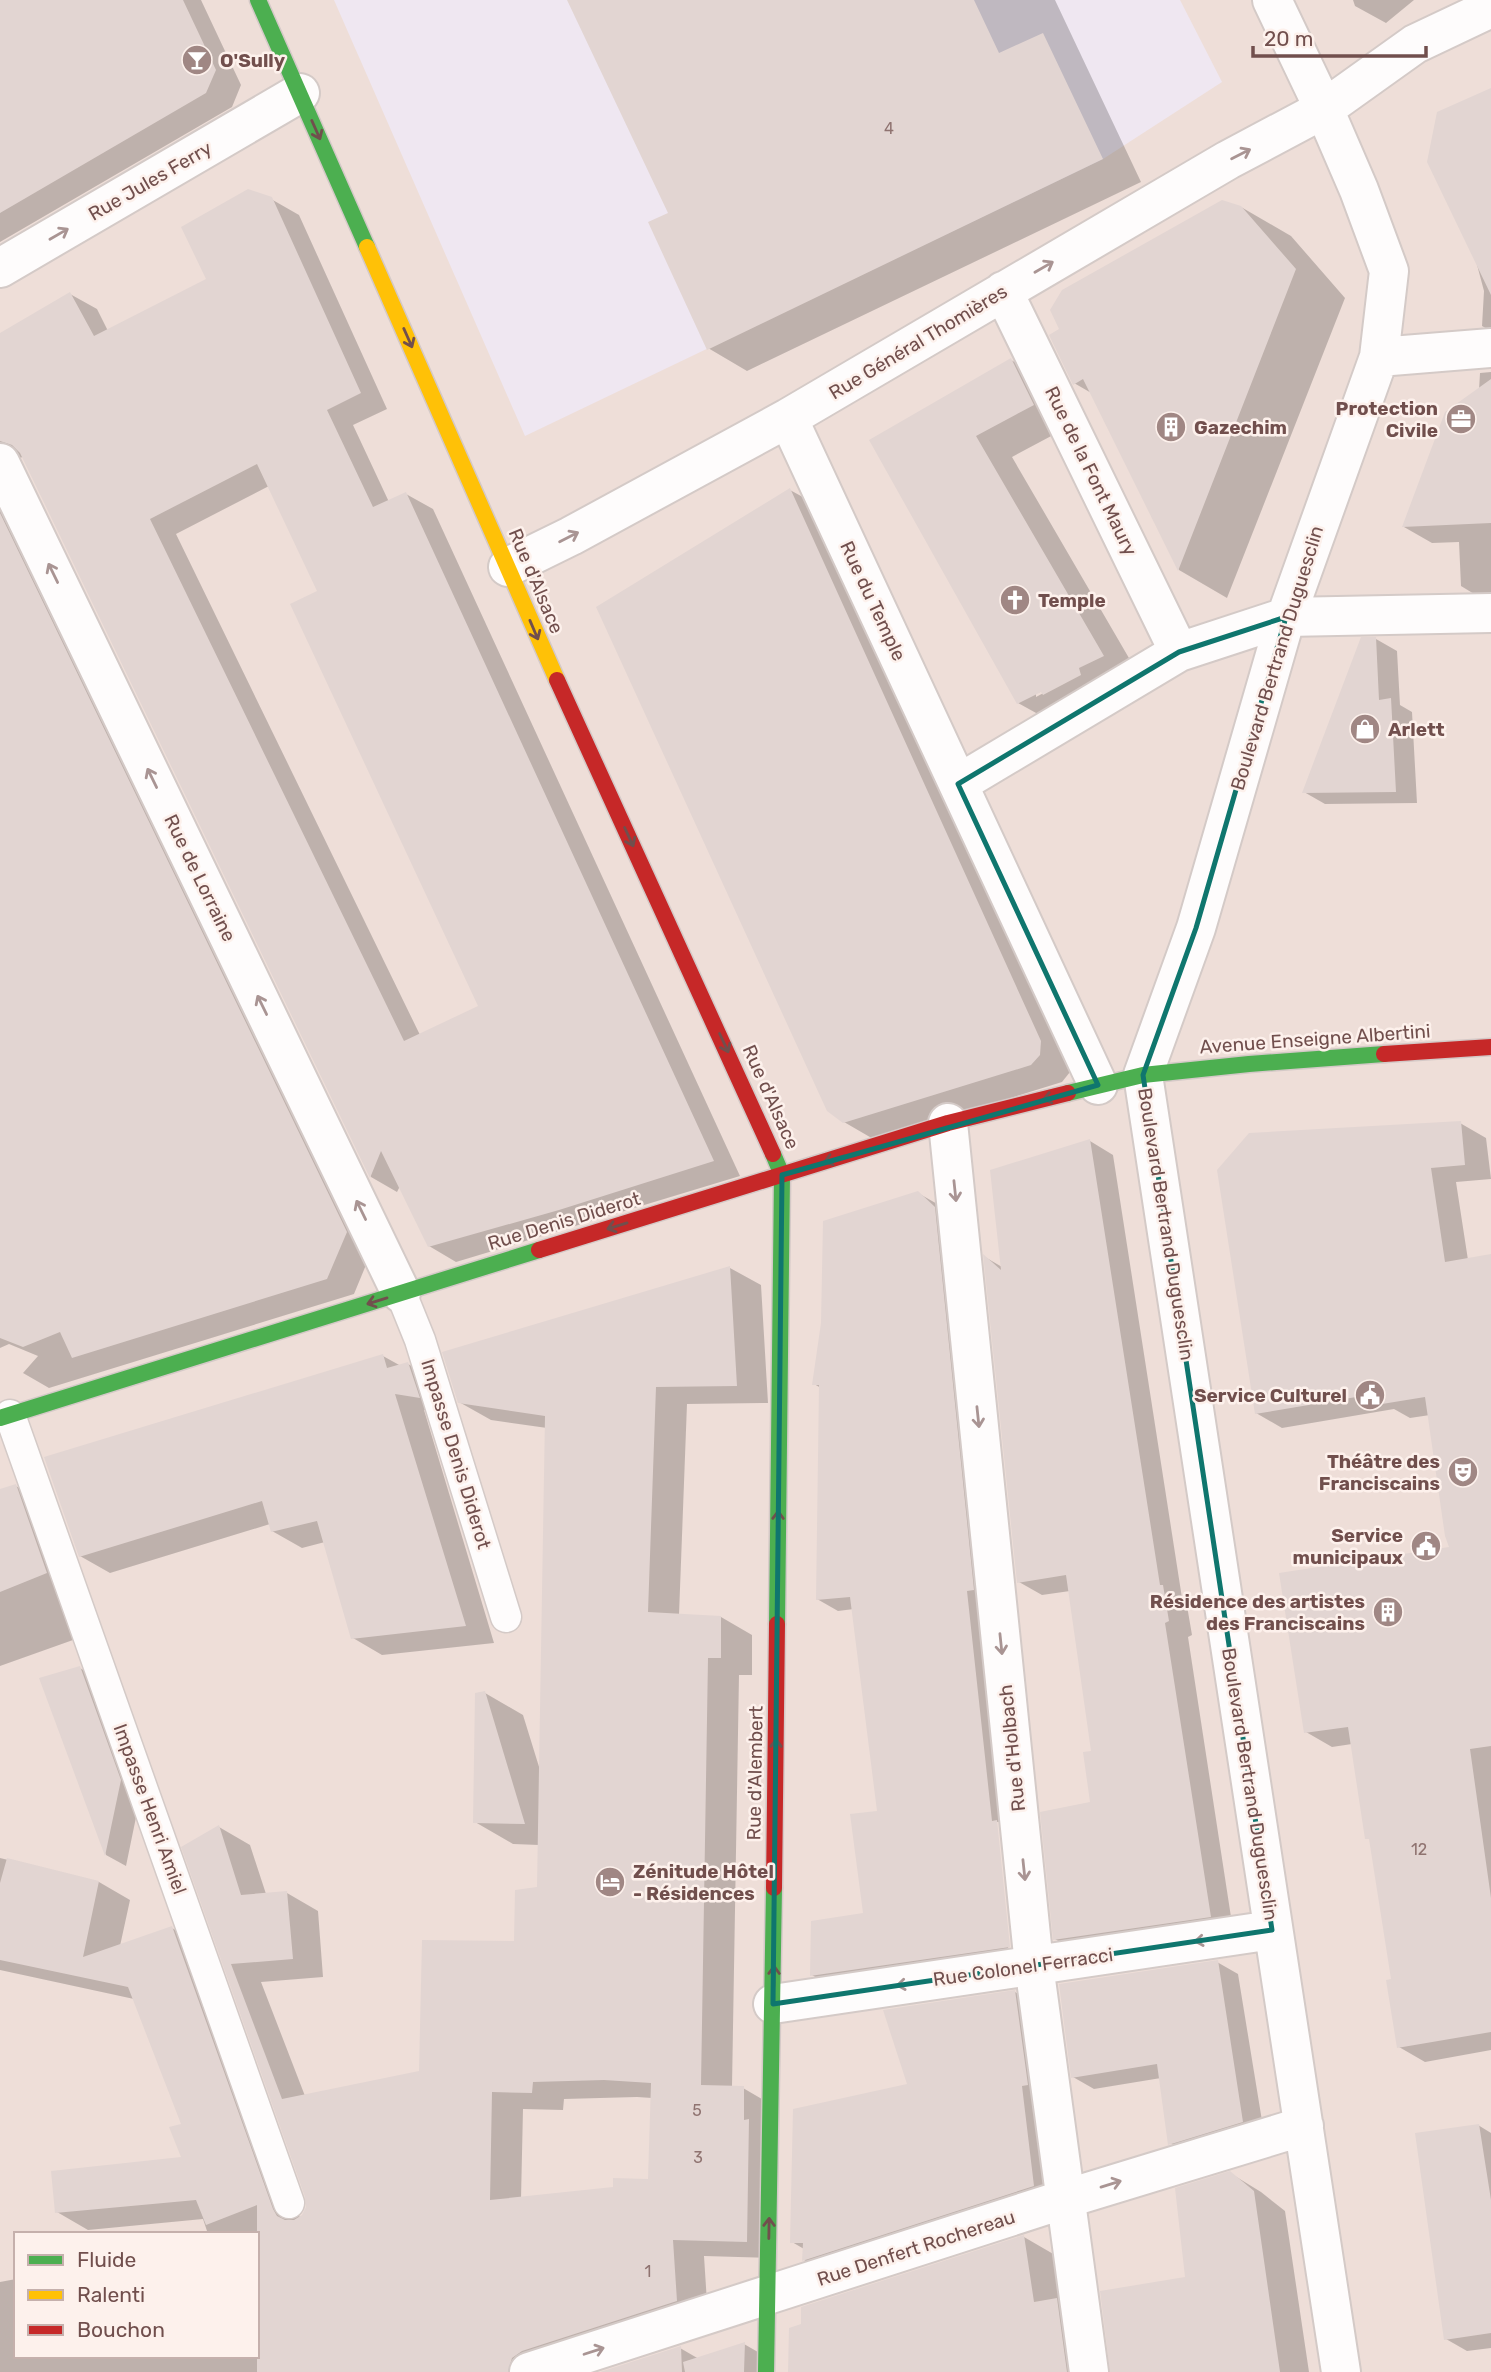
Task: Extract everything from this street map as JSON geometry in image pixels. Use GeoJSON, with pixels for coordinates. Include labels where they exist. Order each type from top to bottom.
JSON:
{"type":"FeatureCollection","features":[{"type":"Feature","properties":{"kind":"street","name":"Rue d'Alsace"},"geometry":{"type":"LineString","coordinates":[[258,0],[536,635],[762,1125],[782,1175]]}},
{"type":"Feature","properties":{"kind":"street","name":"Boulevard Bertrand Duguesclin"},"geometry":{"type":"LineString","coordinates":[[1272,0],[1325,109],[1389,271],[1379,357],[1286,617],[1196,928],[1143,1075],[1341,2372]]}},
{"type":"Feature","properties":{"kind":"street"},"geometry":{"type":"LineString","coordinates":[[1415,44],[1454,0]]}},
{"type":"Feature","properties":{"kind":"street"},"geometry":{"type":"LineString","coordinates":[[1415,44],[1491,8]]}},
{"type":"Feature","properties":{"kind":"street"},"geometry":{"type":"LineString","coordinates":[[1415,44],[1491,37]]}},
{"type":"Feature","properties":{"kind":"street","name":"Rue Général Thomières"},"geometry":{"type":"LineString","coordinates":[[508,567],[571,536],[788,418],[1228,160],[1325,109],[1415,44]]}},
{"type":"Feature","properties":{"kind":"street","name":"Rue Jules Ferry"},"geometry":{"type":"LineString","coordinates":[[0,268],[300,93]]}},
{"type":"Feature","properties":{"kind":"street","name":"Rue de la Font Maury"},"geometry":{"type":"LineString","coordinates":[[1003,291],[1179,652]]}},
{"type":"Feature","properties":{"kind":"street"},"geometry":{"type":"LineString","coordinates":[[1379,357],[1491,348]]}},
{"type":"Feature","properties":{"kind":"street","name":"Rue du Temple"},"geometry":{"type":"LineString","coordinates":[[788,418],[1098,1085]]}},
{"type":"Feature","properties":{"kind":"street","name":"Rue de Lorraine"},"geometry":{"type":"LineString","coordinates":[[0,463],[401,1293]]}},
{"type":"Feature","properties":{"kind":"street"},"geometry":{"type":"LineString","coordinates":[[958,784],[1179,652],[1286,617],[1491,613]]}},
{"type":"Feature","properties":{"kind":"street","name":"Avenue Enseigne Albertini"},"geometry":{"type":"LineString","coordinates":[[1143,1075],[1249,1064],[1491,1047]]}},
{"type":"Feature","properties":{"kind":"street","name":"Rue Denis Diderot"},"geometry":{"type":"LineString","coordinates":[[5,1416],[948,1123],[1143,1075]]}},
{"type":"Feature","properties":{"kind":"street","name":"Rue d'Holbach"},"geometry":{"type":"LineString","coordinates":[[948,1123],[1034,1965],[1089,2372]]}},
{"type":"Feature","properties":{"kind":"street","name":"Rue d'Alembert"},"geometry":{"type":"LineString","coordinates":[[766,2372],[782,1175]]}},
{"type":"Feature","properties":{"kind":"street","name":"Rue Colonel Ferracci"},"geometry":{"type":"LineString","coordinates":[[773,2004],[1272,1930]]}},
{"type":"Feature","properties":{"kind":"street","name":"Rue Denfert Rochereau"},"geometry":{"type":"LineString","coordinates":[[529,2372],[1065,2199],[1304,2126]]}},
{"type":"Feature","properties":{"kind":"lane","name":"Impasse Denis Diderot"},"geometry":{"type":"LineString","coordinates":[[401,1293],[420,1339],[506,1617]]}},
{"type":"Feature","properties":{"kind":"lane","name":"Impasse Henri Amiel"},"geometry":{"type":"LineString","coordinates":[[5,1416],[289,2203]]}},
{"type":"Feature","properties":{"kind":"highlighted area"},"geometry":{"type":"Polygon","coordinates":[[[1286,617],[1196,928],[1143,1075],[1272,1930],[773,2004],[782,1175],[1098,1085],[958,784],[1179,652],[1286,617]]]}},
{"type":"Feature","properties":{"kind":"shaded area"},"geometry":{"type":"Polygon","coordinates":[[[0,0],[1491,0],[1491,2372],[0,2372],[0,0]]]}},
{"type":"Feature","properties":{"kind":"shaded area"},"geometry":{"type":"Polygon","coordinates":[[[334,0],[1180,0],[1222,82],[1103,159],[525,436],[334,0]]]}},
{"type":"Feature","properties":{"kind":"building"},"geometry":{"type":"Polygon","coordinates":[[[0,0],[183,0],[216,70],[206,93],[0,213],[0,0]]]}},
{"type":"Feature","properties":{"kind":"building"},"geometry":{"type":"Polygon","coordinates":[[[567,0],[974,0],[999,53],[1043,33],[1103,159],[707,350],[648,222],[668,213],[567,0]]]}},
{"type":"Feature","properties":{"kind":"building"},"geometry":{"type":"Polygon","coordinates":[[[1491,88],[1491,295],[1427,162],[1437,112],[1491,88]]]}},
{"type":"Feature","properties":{"kind":"building"},"geometry":{"type":"Polygon","coordinates":[[[248,189],[272,197],[361,393],[327,410],[373,507],[406,492],[714,1161],[559,1210],[428,1247],[381,1151],[370,1178],[20,453],[12,445],[0,441],[0,333],[70,292],[94,336],[206,279],[181,227],[248,189]],[[257,464],[150,519],[404,1041],[478,1006],[290,604],[317,591],[257,464]]]}},
{"type":"Feature","properties":{"kind":"building","name":"Gazechim"},"geometry":{"type":"Polygon","coordinates":[[[1222,200],[1241,206],[1296,269],[1178,571],[1083,379],[1073,385],[1049,335],[1059,329],[1050,310],[1062,290],[1222,200]]]}},
{"type":"Feature","properties":{"kind":"building","name":"Temple"},"geometry":{"type":"Polygon","coordinates":[[[1011,358],[1034,405],[976,436],[1104,656],[1079,668],[1081,675],[1043,695],[1041,692],[1017,704],[869,440],[1011,358]]]}},
{"type":"Feature","properties":{"kind":"building"},"geometry":{"type":"Polygon","coordinates":[[[1491,379],[1491,523],[1402,527],[1445,412],[1491,379]]]}},
{"type":"Feature","properties":{"kind":"building"},"geometry":{"type":"Polygon","coordinates":[[[790,488],[1041,1041],[1040,1055],[1031,1065],[843,1123],[827,1111],[596,607],[790,488]]]}},
{"type":"Feature","properties":{"kind":"building"},"geometry":{"type":"Polygon","coordinates":[[[0,513],[347,1232],[327,1279],[72,1358],[60,1332],[23,1347],[0,1338],[0,513]]]}},
{"type":"Feature","properties":{"kind":"building"},"geometry":{"type":"Polygon","coordinates":[[[1361,637],[1376,637],[1379,700],[1391,698],[1396,792],[1302,793],[1361,637]]]}},
{"type":"Feature","properties":{"kind":"building"},"geometry":{"type":"Polygon","coordinates":[[[1461,1121],[1465,1165],[1431,1168],[1445,1262],[1491,1254],[1491,1746],[1470,1749],[1491,1898],[1491,2032],[1397,2048],[1386,1980],[1391,1979],[1348,1727],[1304,1733],[1279,1573],[1449,1547],[1445,1536],[1425,1397],[1382,1404],[1380,1393],[1255,1414],[1217,1170],[1249,1133],[1461,1121]]]}},
{"type":"Feature","properties":{"kind":"building"},"geometry":{"type":"Polygon","coordinates":[[[1090,1139],[1160,1585],[1163,1585],[1169,1621],[1165,1623],[1211,1917],[1053,1940],[1040,1812],[1090,1802],[1083,1752],[1091,1751],[1066,1575],[1017,1583],[983,1254],[1001,1270],[990,1170],[1090,1139]]]}},
{"type":"Feature","properties":{"kind":"building"},"geometry":{"type":"Polygon","coordinates":[[[918,1191],[935,1207],[974,1590],[967,1591],[992,1821],[997,1820],[1010,1947],[810,1976],[811,1921],[863,1913],[850,1814],[877,1811],[850,1597],[816,1600],[819,1385],[812,1385],[821,1323],[823,1221],[918,1191]]]}},
{"type":"Feature","properties":{"kind":"building"},"geometry":{"type":"Polygon","coordinates":[[[730,1266],[737,1386],[656,1387],[648,1612],[721,1616],[721,1658],[708,1658],[701,2085],[744,2086],[744,2120],[749,2119],[747,2242],[673,2240],[677,2301],[522,2351],[512,2358],[508,2372],[257,2372],[257,2205],[206,2225],[196,2200],[55,2213],[51,2171],[181,2157],[169,2127],[181,2124],[128,1987],[0,1960],[0,1883],[7,1858],[99,1881],[83,1957],[172,1926],[273,2209],[277,2216],[285,2220],[294,2220],[302,2215],[306,2207],[305,2197],[181,1847],[219,1825],[241,1895],[287,1891],[293,1959],[231,1964],[282,2099],[419,2071],[422,1940],[514,1941],[515,1890],[537,1887],[545,1416],[458,1403],[442,1352],[730,1266]],[[604,2080],[533,2082],[532,2093],[492,2092],[490,2200],[613,2187],[613,2178],[648,2179],[651,2083],[604,2080]]]}},
{"type":"Feature","properties":{"kind":"building"},"geometry":{"type":"Polygon","coordinates":[[[383,1354],[387,1368],[408,1362],[420,1398],[395,1394],[466,1626],[351,1639],[317,1521],[271,1532],[262,1501],[79,1557],[44,1457],[383,1354]]]}},
{"type":"Feature","properties":{"kind":"building"},"geometry":{"type":"Polygon","coordinates":[[[16,1484],[47,1573],[0,1592],[0,1489],[16,1484]]]}},
{"type":"Feature","properties":{"kind":"building"},"geometry":{"type":"Polygon","coordinates":[[[80,1666],[121,1780],[105,1856],[39,1678],[80,1666]]]}},
{"type":"Feature","properties":{"kind":"building"},"geometry":{"type":"Polygon","coordinates":[[[485,1691],[525,1824],[473,1823],[475,1693],[485,1691]]]}},
{"type":"Feature","properties":{"kind":"building"},"geometry":{"type":"Polygon","coordinates":[[[1218,1960],[1243,2122],[1168,2145],[1157,2064],[1071,2078],[1059,1984],[1218,1960]]]}},
{"type":"Feature","properties":{"kind":"building"},"geometry":{"type":"Polygon","coordinates":[[[1015,1990],[1028,2085],[1022,2086],[1034,2186],[802,2261],[803,2243],[790,2243],[793,2109],[907,2084],[883,2010],[1015,1990]]]}},
{"type":"Feature","properties":{"kind":"building"},"geometry":{"type":"Polygon","coordinates":[[[1479,2124],[1491,2200],[1491,2333],[1444,2340],[1415,2133],[1479,2124]]]}},
{"type":"Feature","properties":{"kind":"building"},"geometry":{"type":"Polygon","coordinates":[[[1230,2171],[1254,2191],[1280,2372],[1110,2372],[1100,2291],[1185,2277],[1175,2188],[1230,2171]]]}},
{"type":"Feature","properties":{"kind":"building"},"geometry":{"type":"Polygon","coordinates":[[[1024,2235],[1034,2302],[1057,2298],[1067,2372],[788,2372],[789,2328],[801,2324],[801,2307],[1024,2235]]]}},
{"type":"Feature","properties":{"kind":"building"},"geometry":{"type":"Polygon","coordinates":[[[745,2342],[744,2372],[685,2372],[683,2362],[745,2342]]]}},
{"type":"Feature","properties":{"kind":"building"},"geometry":{"type":"Polygon","coordinates":[[[681,2346],[682,2372],[600,2372],[681,2346]]]}},
{"type":"Feature","properties":{"kind":"traffic: fast"},"geometry":{"type":"LineString","coordinates":[[258,0],[367,247]]}},
{"type":"Feature","properties":{"kind":"traffic: fast"},"geometry":{"type":"LineString","coordinates":[[1068,1093],[1143,1075],[1384,1054]]}},
{"type":"Feature","properties":{"kind":"traffic: fast"},"geometry":{"type":"LineString","coordinates":[[773,1154],[782,1175],[777,1624]]}},
{"type":"Feature","properties":{"kind":"traffic: fast"},"geometry":{"type":"LineString","coordinates":[[0,1418],[539,1250]]}},
{"type":"Feature","properties":{"kind":"traffic: fast"},"geometry":{"type":"LineString","coordinates":[[766,2372],[774,1888]]}},
{"type":"Feature","properties":{"kind":"traffic: slow"},"geometry":{"type":"LineString","coordinates":[[367,247],[557,680]]}},
{"type":"Feature","properties":{"kind":"traffic: jam"},"geometry":{"type":"LineString","coordinates":[[557,680],[773,1154]]}},
{"type":"Feature","properties":{"kind":"traffic: jam"},"geometry":{"type":"LineString","coordinates":[[1384,1054],[1491,1047]]}},
{"type":"Feature","properties":{"kind":"traffic: jam"},"geometry":{"type":"LineString","coordinates":[[539,1250],[948,1123],[1068,1093]]}},
{"type":"Feature","properties":{"kind":"traffic: jam"},"geometry":{"type":"LineString","coordinates":[[774,1888],[777,1624]]}},
{"type":"Feature","properties":{"kind":"place","name":"O'Sully"},"geometry":{"type":"Point","coordinates":[197,60]}},
{"type":"Feature","properties":{"kind":"place","name":"Protection Civile"},"geometry":{"type":"Point","coordinates":[1461,419]}},
{"type":"Feature","properties":{"kind":"place","name":"Gazechim"},"geometry":{"type":"Point","coordinates":[1171,427]}},
{"type":"Feature","properties":{"kind":"place","name":"Temple"},"geometry":{"type":"Point","coordinates":[1015,600]}},
{"type":"Feature","properties":{"kind":"place","name":"Arlett"},"geometry":{"type":"Point","coordinates":[1365,729]}},
{"type":"Feature","properties":{"kind":"place","name":"Service Culturel"},"geometry":{"type":"Point","coordinates":[1370,1395]}},
{"type":"Feature","properties":{"kind":"place","name":"Théâtre des Franciscains"},"geometry":{"type":"Point","coordinates":[1463,1472]}},
{"type":"Feature","properties":{"kind":"place","name":"Service municipaux"},"geometry":{"type":"Point","coordinates":[1426,1546]}},
{"type":"Feature","properties":{"kind":"place","name":"Résidence des artistes des Franciscains"},"geometry":{"type":"Point","coordinates":[1388,1612]}},
{"type":"Feature","properties":{"kind":"place","name":"Zénitude Hôtel - Résidences"},"geometry":{"type":"Point","coordinates":[610,1882]}}]}
